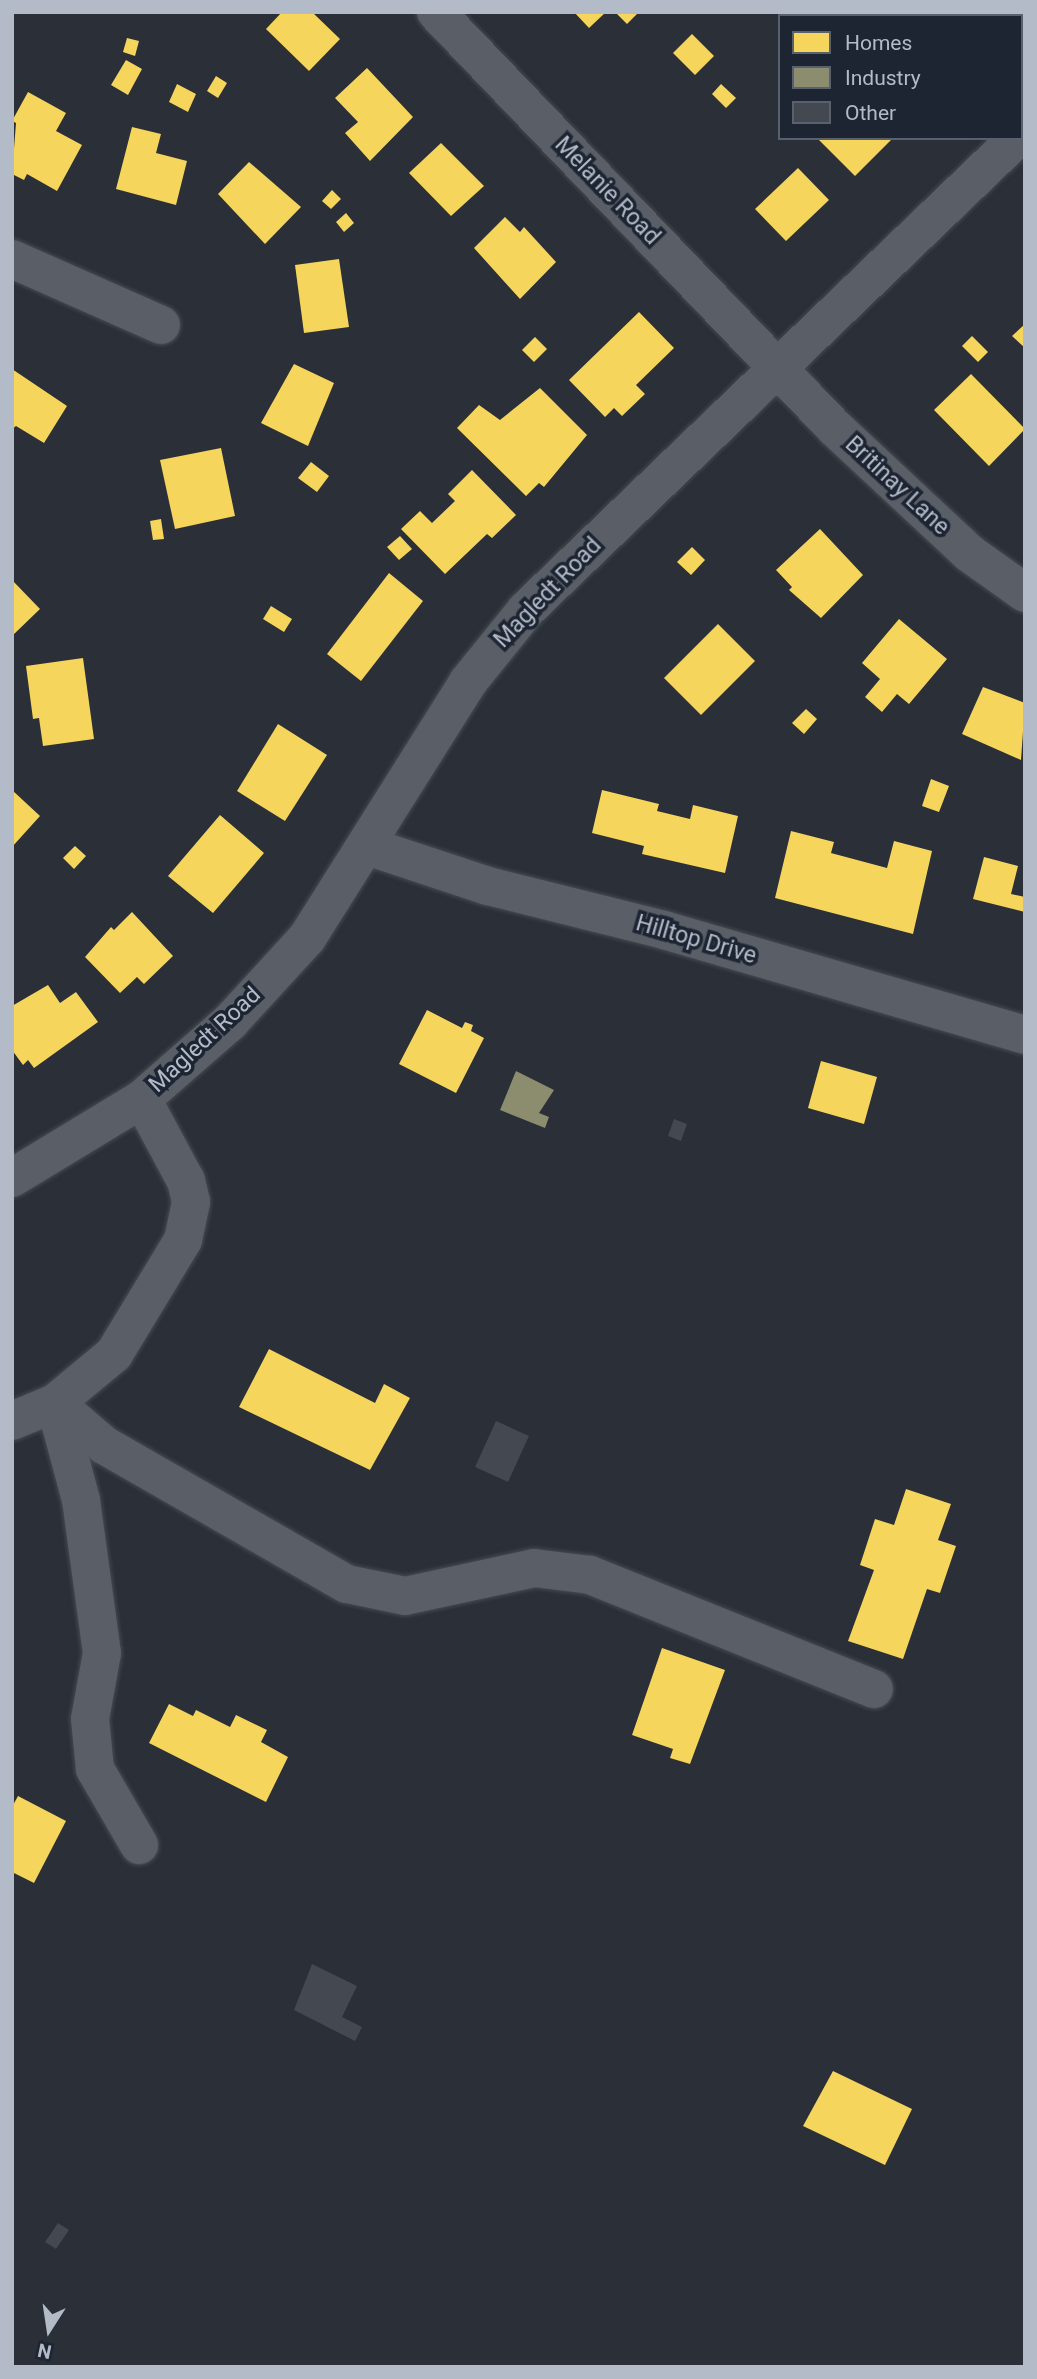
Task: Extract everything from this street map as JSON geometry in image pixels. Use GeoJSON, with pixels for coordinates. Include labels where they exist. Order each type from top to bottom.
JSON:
{"type":"FeatureCollection","features":[{"type":"Feature","properties":{"kind":"street","name":"Melanie Road"},"geometry":{"type":"LineString","coordinates":[[436,12],[779,369]]}},
{"type":"Feature","properties":{"kind":"street","name":"Magledt Road"},"geometry":{"type":"LineString","coordinates":[[12,1178],[142,1099],[230,1022],[274,976],[314,928],[468,682],[519,619],[1015,140]]}},
{"type":"Feature","properties":{"kind":"street"},"geometry":{"type":"LineString","coordinates":[[12,259],[161,325]]}},
{"type":"Feature","properties":{"kind":"street","name":"Britinay Lane"},"geometry":{"type":"LineString","coordinates":[[779,369],[969,553],[1001,581],[1025,593]]}},
{"type":"Feature","properties":{"kind":"street","name":"Hilltop Drive"},"geometry":{"type":"LineString","coordinates":[[367,846],[488,886],[664,929],[1025,1035]]}},
{"type":"Feature","properties":{"kind":"street","name":"Magledt Road"},"geometry":{"type":"LineString","coordinates":[[12,1421],[55,1403],[95,1374],[128,1335],[188,1222],[191,1202],[186,1181],[142,1099]]}},
{"type":"Feature","properties":{"kind":"street"},"geometry":{"type":"LineString","coordinates":[[55,1403],[104,1445],[347,1584],[405,1596],[534,1569],[590,1575],[874,1689]]}},
{"type":"Feature","properties":{"kind":"street"},"geometry":{"type":"LineString","coordinates":[[55,1403],[81,1500],[102,1653],[90,1719],[95,1769],[139,1845]]}},
{"type":"Feature","properties":{"kind":"building: Homes"},"geometry":{"type":"Polygon","coordinates":[[[282,12],[312,12],[340,39],[309,71],[266,29],[282,12]]]}},
{"type":"Feature","properties":{"kind":"building: Homes"},"geometry":{"type":"Polygon","coordinates":[[[574,12],[606,12],[589,28],[574,12]]]}},
{"type":"Feature","properties":{"kind":"building: Homes"},"geometry":{"type":"Polygon","coordinates":[[[615,12],[639,12],[627,24],[615,12]]]}},
{"type":"Feature","properties":{"kind":"building: Homes"},"geometry":{"type":"Polygon","coordinates":[[[692,34],[714,56],[695,75],[673,53],[692,34]]]}},
{"type":"Feature","properties":{"kind":"building: Homes"},"geometry":{"type":"Polygon","coordinates":[[[127,38],[139,41],[135,56],[123,52],[127,38]]]}},
{"type":"Feature","properties":{"kind":"building: Homes"},"geometry":{"type":"Polygon","coordinates":[[[126,60],[142,69],[128,95],[111,85],[126,60]]]}},
{"type":"Feature","properties":{"kind":"building: Homes"},"geometry":{"type":"Polygon","coordinates":[[[367,68],[413,117],[370,161],[345,133],[358,122],[335,98],[367,68]]]}},
{"type":"Feature","properties":{"kind":"building: Homes"},"geometry":{"type":"Polygon","coordinates":[[[216,76],[227,83],[218,98],[207,91],[216,76]]]}},
{"type":"Feature","properties":{"kind":"building: Homes"},"geometry":{"type":"Polygon","coordinates":[[[177,84],[196,94],[188,112],[169,102],[177,84]]]}},
{"type":"Feature","properties":{"kind":"building: Homes"},"geometry":{"type":"Polygon","coordinates":[[[721,84],[736,98],[726,108],[712,94],[721,84]]]}},
{"type":"Feature","properties":{"kind":"building: Homes"},"geometry":{"type":"Polygon","coordinates":[[[28,92],[66,113],[56,131],[82,145],[57,191],[27,174],[24,180],[12,174],[16,123],[12,121],[28,92]]]}},
{"type":"Feature","properties":{"kind":"building: Homes"},"geometry":{"type":"Polygon","coordinates":[[[132,127],[161,134],[156,153],[187,161],[176,205],[116,189],[132,127]]]}},
{"type":"Feature","properties":{"kind":"building: Homes"},"geometry":{"type":"Polygon","coordinates":[[[819,140],[891,140],[855,176],[819,140]]]}},
{"type":"Feature","properties":{"kind":"building: Homes"},"geometry":{"type":"Polygon","coordinates":[[[441,143],[484,186],[451,216],[409,173],[441,143]]]}},
{"type":"Feature","properties":{"kind":"building: Homes"},"geometry":{"type":"Polygon","coordinates":[[[249,162],[301,207],[265,244],[218,194],[249,162]]]}},
{"type":"Feature","properties":{"kind":"building: Homes"},"geometry":{"type":"Polygon","coordinates":[[[798,168],[829,200],[786,241],[755,209],[798,168]]]}},
{"type":"Feature","properties":{"kind":"building: Homes"},"geometry":{"type":"Polygon","coordinates":[[[332,190],[341,199],[331,209],[322,201],[332,190]]]}},
{"type":"Feature","properties":{"kind":"building: Homes"},"geometry":{"type":"Polygon","coordinates":[[[346,213],[354,223],[344,232],[336,222],[346,213]]]}},
{"type":"Feature","properties":{"kind":"building: Homes"},"geometry":{"type":"Polygon","coordinates":[[[505,217],[520,232],[524,227],[556,262],[520,299],[474,248],[505,217]]]}},
{"type":"Feature","properties":{"kind":"building: Homes"},"geometry":{"type":"Polygon","coordinates":[[[339,259],[349,327],[304,333],[295,265],[339,259]]]}},
{"type":"Feature","properties":{"kind":"building: Homes"},"geometry":{"type":"Polygon","coordinates":[[[639,312],[674,348],[636,385],[645,394],[622,416],[614,408],[605,417],[569,380],[639,312]]]}},
{"type":"Feature","properties":{"kind":"building: Homes"},"geometry":{"type":"Polygon","coordinates":[[[1025,324],[1025,348],[1012,336],[1025,324]]]}},
{"type":"Feature","properties":{"kind":"building: Homes"},"geometry":{"type":"Polygon","coordinates":[[[972,336],[988,352],[978,362],[962,346],[972,336]]]}},
{"type":"Feature","properties":{"kind":"building: Homes"},"geometry":{"type":"Polygon","coordinates":[[[535,337],[547,349],[534,362],[522,350],[535,337]]]}},
{"type":"Feature","properties":{"kind":"building: Homes"},"geometry":{"type":"Polygon","coordinates":[[[294,364],[334,383],[308,446],[261,423],[294,364]]]}},
{"type":"Feature","properties":{"kind":"building: Homes"},"geometry":{"type":"Polygon","coordinates":[[[12,369],[67,406],[44,443],[16,426],[12,429],[12,369]]]}},
{"type":"Feature","properties":{"kind":"building: Homes"},"geometry":{"type":"Polygon","coordinates":[[[971,374],[1025,429],[989,466],[934,410],[971,374]]]}},
{"type":"Feature","properties":{"kind":"building: Homes"},"geometry":{"type":"Polygon","coordinates":[[[540,388],[587,435],[544,487],[539,483],[526,496],[457,428],[479,405],[500,420],[540,388]]]}},
{"type":"Feature","properties":{"kind":"building: Homes"},"geometry":{"type":"Polygon","coordinates":[[[221,448],[235,516],[175,529],[160,460],[221,448]]]}},
{"type":"Feature","properties":{"kind":"building: Homes"},"geometry":{"type":"Polygon","coordinates":[[[311,462],[329,476],[317,492],[298,478],[311,462]]]}},
{"type":"Feature","properties":{"kind":"building: Homes"},"geometry":{"type":"Polygon","coordinates":[[[472,470],[516,515],[492,538],[487,534],[445,574],[401,529],[420,511],[432,523],[455,501],[448,494],[472,470]]]}},
{"type":"Feature","properties":{"kind":"building: Homes"},"geometry":{"type":"Polygon","coordinates":[[[161,519],[164,539],[153,540],[150,521],[161,519]]]}},
{"type":"Feature","properties":{"kind":"building: Homes"},"geometry":{"type":"Polygon","coordinates":[[[820,529],[863,575],[821,618],[789,590],[792,587],[776,570],[820,529]]]}},
{"type":"Feature","properties":{"kind":"building: Homes"},"geometry":{"type":"Polygon","coordinates":[[[400,536],[412,549],[399,560],[387,547],[400,536]]]}},
{"type":"Feature","properties":{"kind":"building: Homes"},"geometry":{"type":"Polygon","coordinates":[[[692,547],[705,560],[691,575],[677,562],[692,547]]]}},
{"type":"Feature","properties":{"kind":"building: Homes"},"geometry":{"type":"Polygon","coordinates":[[[389,573],[423,601],[361,681],[327,654],[389,573]]]}},
{"type":"Feature","properties":{"kind":"building: Homes"},"geometry":{"type":"Polygon","coordinates":[[[12,580],[40,609],[12,636],[12,580]]]}},
{"type":"Feature","properties":{"kind":"building: Homes"},"geometry":{"type":"Polygon","coordinates":[[[271,606],[292,619],[284,632],[263,619],[271,606]]]}},
{"type":"Feature","properties":{"kind":"building: Homes"},"geometry":{"type":"Polygon","coordinates":[[[899,619],[947,659],[909,704],[897,694],[882,712],[865,697],[880,679],[862,663],[899,619]]]}},
{"type":"Feature","properties":{"kind":"building: Homes"},"geometry":{"type":"Polygon","coordinates":[[[718,624],[755,661],[701,715],[664,678],[718,624]]]}},
{"type":"Feature","properties":{"kind":"building: Homes"},"geometry":{"type":"Polygon","coordinates":[[[83,658],[94,739],[43,746],[39,718],[33,719],[26,666],[83,658]]]}},
{"type":"Feature","properties":{"kind":"building: Homes"},"geometry":{"type":"Polygon","coordinates":[[[983,687],[1025,703],[1021,760],[962,734],[983,687]]]}},
{"type":"Feature","properties":{"kind":"building: Homes"},"geometry":{"type":"Polygon","coordinates":[[[806,709],[817,719],[804,734],[792,723],[806,709]]]}},
{"type":"Feature","properties":{"kind":"building: Homes"},"geometry":{"type":"Polygon","coordinates":[[[278,724],[327,755],[285,821],[237,791],[278,724]]]}},
{"type":"Feature","properties":{"kind":"building: Homes"},"geometry":{"type":"Polygon","coordinates":[[[931,779],[949,786],[939,812],[922,806],[931,779]]]}},
{"type":"Feature","properties":{"kind":"building: Homes"},"geometry":{"type":"Polygon","coordinates":[[[12,790],[40,816],[12,847],[12,790]]]}},
{"type":"Feature","properties":{"kind":"building: Homes"},"geometry":{"type":"Polygon","coordinates":[[[602,790],[659,804],[657,811],[690,819],[693,805],[738,816],[725,873],[642,854],[644,846],[592,833],[602,790]]]}},
{"type":"Feature","properties":{"kind":"building: Homes"},"geometry":{"type":"Polygon","coordinates":[[[220,815],[264,853],[213,913],[168,876],[220,815]]]}},
{"type":"Feature","properties":{"kind":"building: Homes"},"geometry":{"type":"Polygon","coordinates":[[[791,831],[834,842],[831,853],[887,868],[894,841],[932,851],[913,934],[775,898],[791,831]]]}},
{"type":"Feature","properties":{"kind":"building: Homes"},"geometry":{"type":"Polygon","coordinates":[[[75,846],[86,856],[74,869],[63,858],[75,846]]]}},
{"type":"Feature","properties":{"kind":"building: Homes"},"geometry":{"type":"Polygon","coordinates":[[[984,857],[1018,866],[1011,894],[1025,897],[1025,912],[973,899],[984,857]]]}},
{"type":"Feature","properties":{"kind":"building: Homes"},"geometry":{"type":"Polygon","coordinates":[[[132,912],[173,956],[144,984],[137,977],[120,993],[85,957],[111,927],[114,930],[132,912]]]}},
{"type":"Feature","properties":{"kind":"building: Homes"},"geometry":{"type":"Polygon","coordinates":[[[48,985],[60,1003],[76,992],[98,1022],[34,1068],[28,1060],[23,1065],[12,1050],[12,1006],[48,985]]]}},
{"type":"Feature","properties":{"kind":"building: Homes"},"geometry":{"type":"Polygon","coordinates":[[[427,1010],[462,1028],[465,1022],[473,1025],[471,1031],[484,1038],[456,1093],[399,1064],[427,1010]]]}},
{"type":"Feature","properties":{"kind":"building: Homes"},"geometry":{"type":"Polygon","coordinates":[[[821,1061],[877,1077],[864,1124],[808,1108],[821,1061]]]}},
{"type":"Feature","properties":{"kind":"building: Homes"},"geometry":{"type":"Polygon","coordinates":[[[269,1349],[375,1403],[384,1384],[410,1398],[370,1470],[239,1407],[269,1349]]]}},
{"type":"Feature","properties":{"kind":"building: Homes"},"geometry":{"type":"Polygon","coordinates":[[[906,1489],[951,1504],[938,1540],[956,1546],[940,1593],[927,1589],[903,1659],[848,1641],[874,1570],[860,1565],[875,1519],[894,1525],[906,1489]]]}},
{"type":"Feature","properties":{"kind":"building: Homes"},"geometry":{"type":"Polygon","coordinates":[[[662,1648],[725,1670],[690,1764],[670,1758],[673,1749],[632,1735],[662,1648]]]}},
{"type":"Feature","properties":{"kind":"building: Homes"},"geometry":{"type":"Polygon","coordinates":[[[169,1704],[193,1716],[196,1710],[230,1727],[236,1715],[267,1730],[261,1742],[288,1757],[266,1802],[149,1743],[169,1704]]]}},
{"type":"Feature","properties":{"kind":"building: Homes"},"geometry":{"type":"Polygon","coordinates":[[[18,1796],[66,1821],[34,1883],[12,1872],[12,1807],[18,1796]]]}},
{"type":"Feature","properties":{"kind":"building: Homes"},"geometry":{"type":"Polygon","coordinates":[[[833,2071],[912,2109],[885,2165],[803,2126],[833,2071]]]}},
{"type":"Feature","properties":{"kind":"building: Industry"},"geometry":{"type":"Polygon","coordinates":[[[516,1071],[554,1090],[539,1113],[549,1117],[545,1128],[500,1110],[516,1071]]]}},
{"type":"Feature","properties":{"kind":"building: Other"},"geometry":{"type":"Polygon","coordinates":[[[674,1119],[687,1124],[681,1141],[668,1136],[674,1119]]]}},
{"type":"Feature","properties":{"kind":"building: Other"},"geometry":{"type":"Polygon","coordinates":[[[496,1421],[529,1436],[508,1482],[475,1467],[496,1421]]]}},
{"type":"Feature","properties":{"kind":"building: Other"},"geometry":{"type":"Polygon","coordinates":[[[312,1964],[357,1986],[342,2017],[362,2027],[355,2041],[294,2010],[312,1964]]]}},
{"type":"Feature","properties":{"kind":"building: Other"},"geometry":{"type":"Polygon","coordinates":[[[58,2223],[69,2230],[56,2249],[45,2242],[58,2223]]]}}]}
